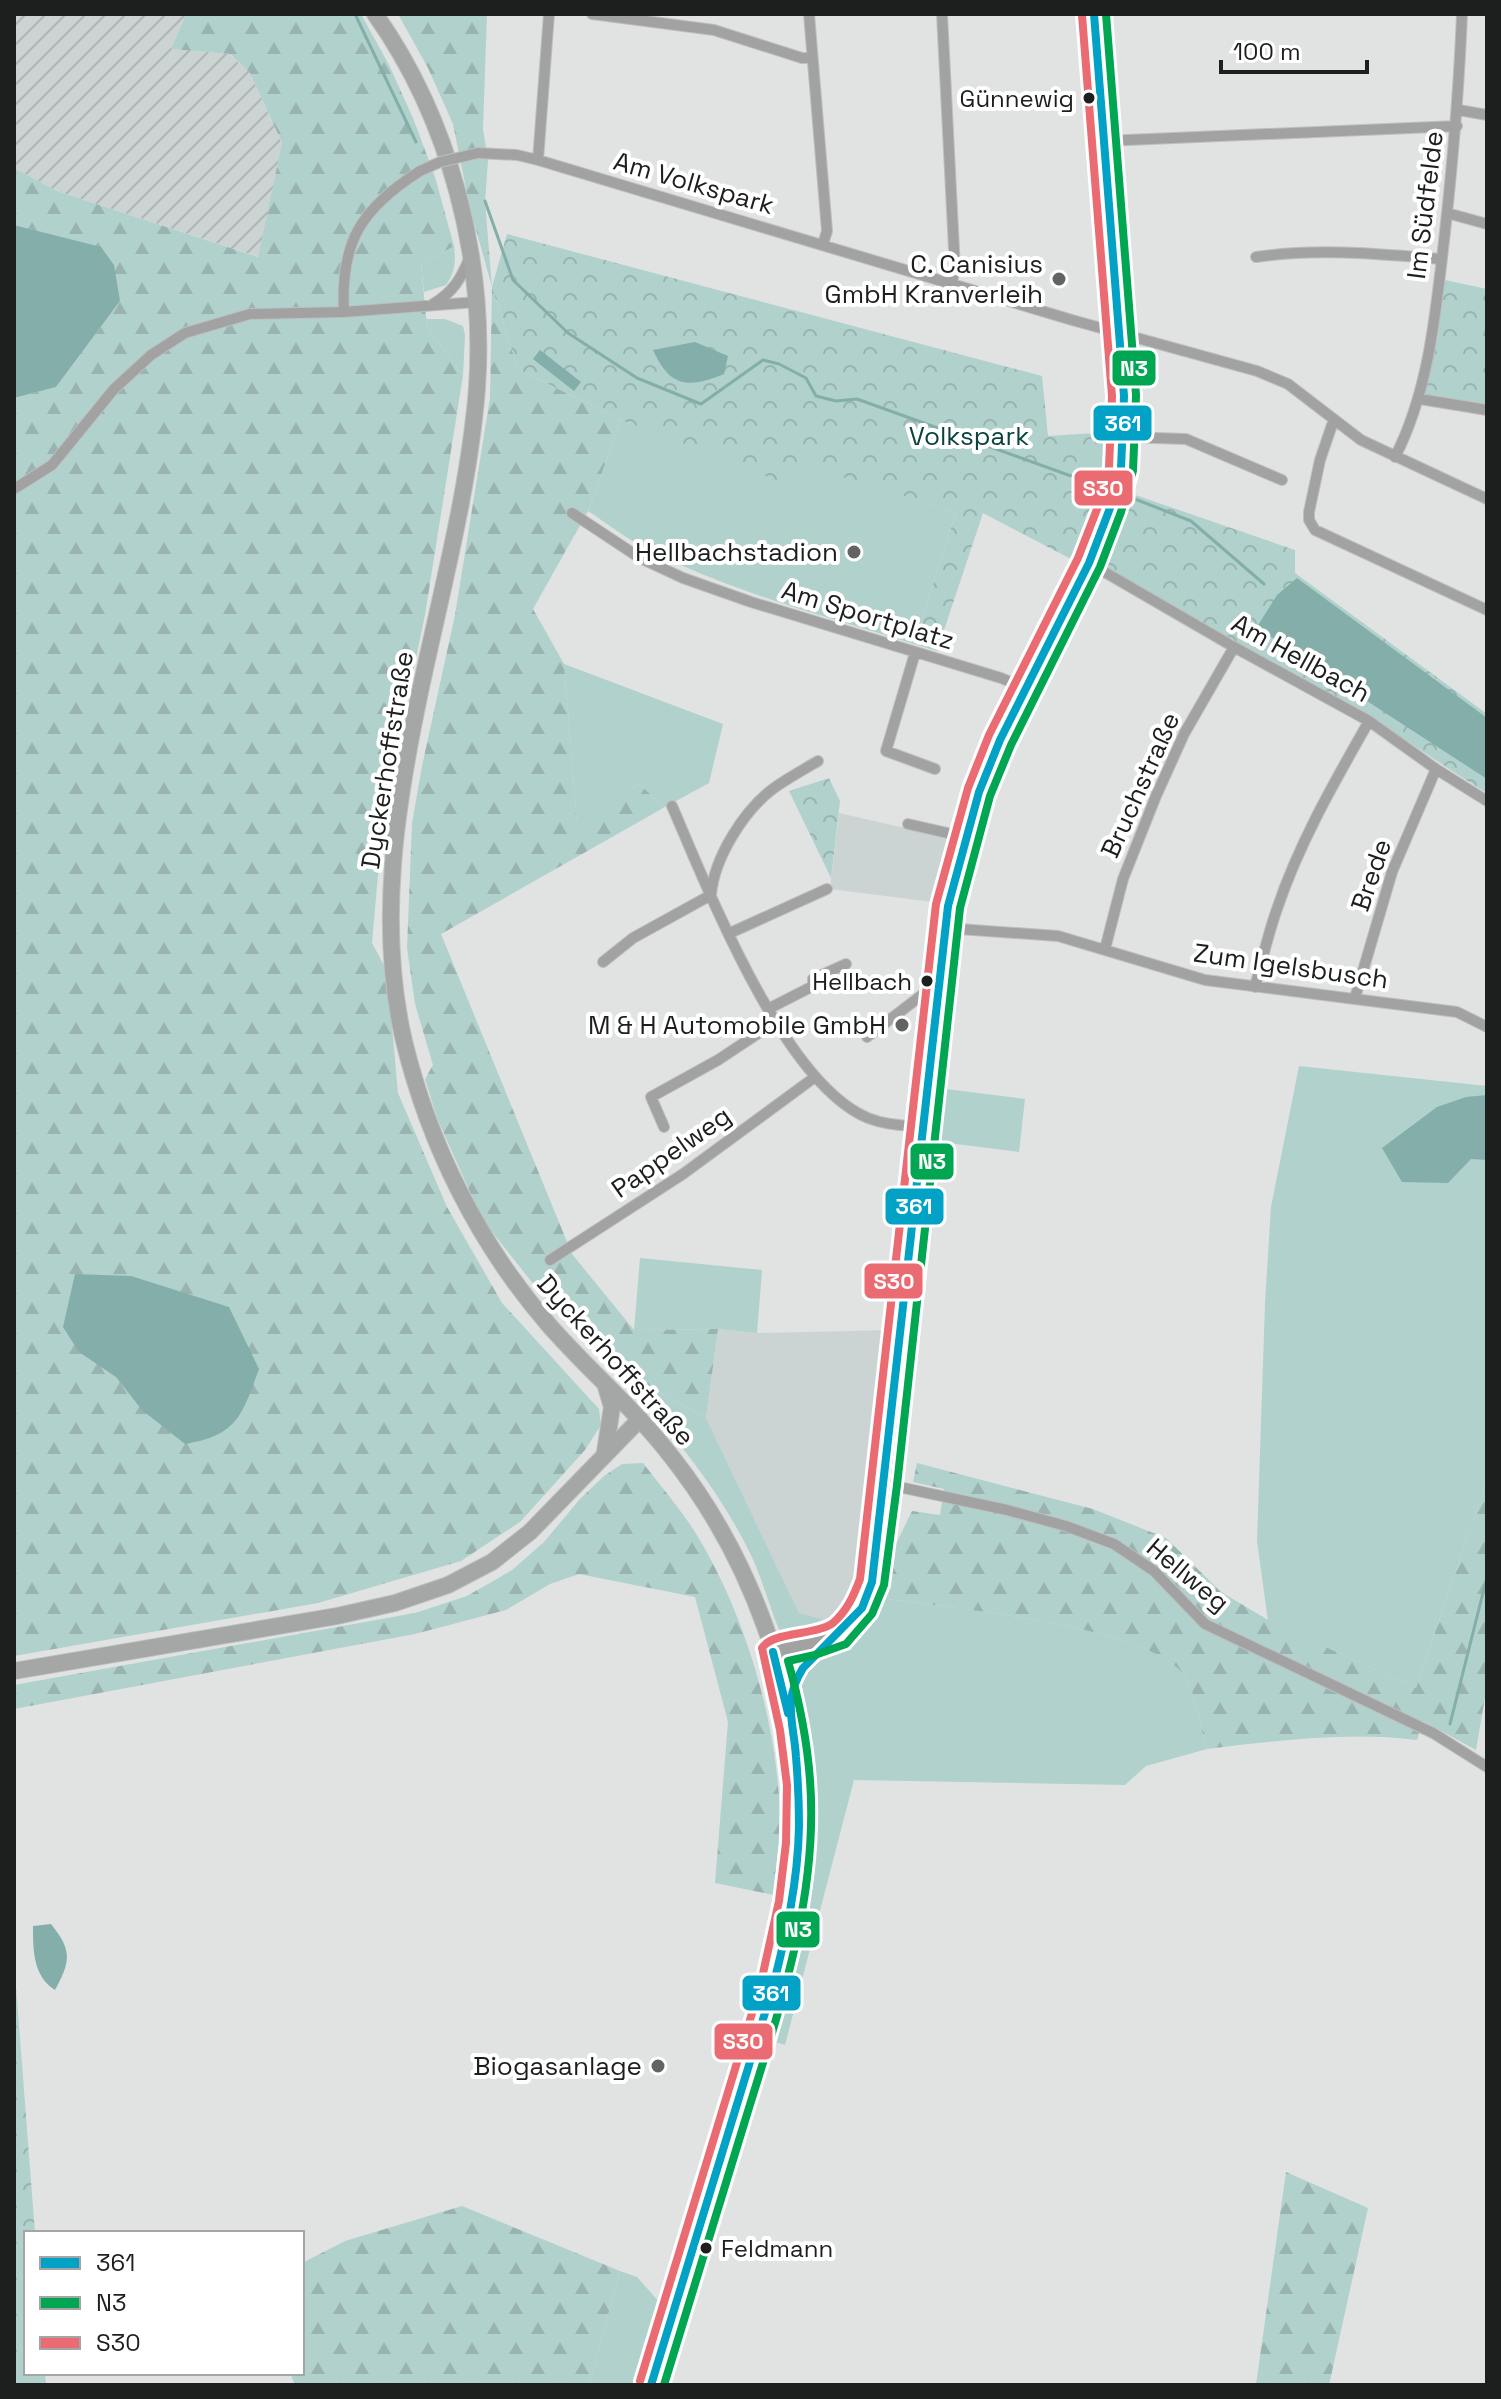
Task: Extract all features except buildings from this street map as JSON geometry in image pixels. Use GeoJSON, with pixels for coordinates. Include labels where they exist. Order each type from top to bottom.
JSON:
{"type":"FeatureCollection","features":[{"type":"Feature","properties":{"kind":"main road","name":"Dyckerhoffstraße"},"geometry":{"type":"LineString","coordinates":[[375,14],[415,79],[452,176],[477,302],[477,386],[471,439],[410,742],[397,822],[391,884],[391,929],[394,978],[403,1037],[442,1155],[474,1219],[518,1287],[550,1327],[640,1419],[673,1458],[735,1555],[775,1659],[796,1754],[799,1825],[787,1930],[763,2021],[651,2385]]}},
{"type":"Feature","properties":{"kind":"main road"},"geometry":{"type":"LineString","coordinates":[[604,1381],[612,1407],[605,1452]]}},
{"type":"Feature","properties":{"kind":"main road"},"geometry":{"type":"LineString","coordinates":[[14,1671],[337,1616],[424,1594],[471,1574],[512,1547],[640,1419]]}},
{"type":"Feature","properties":{"kind":"street"},"geometry":{"type":"LineString","coordinates":[[538,160],[549,14]]}},
{"type":"Feature","properties":{"kind":"street"},"geometry":{"type":"LineString","coordinates":[[592,14],[714,30],[802,58],[812,58]]}},
{"type":"Feature","properties":{"kind":"street"},"geometry":{"type":"LineString","coordinates":[[809,14],[827,231],[823,244]]}},
{"type":"Feature","properties":{"kind":"street"},"geometry":{"type":"LineString","coordinates":[[942,14],[955,269],[952,282]]}},
{"type":"Feature","properties":{"kind":"street"},"geometry":{"type":"LineString","coordinates":[[789,1714],[798,1675],[862,1608],[872,1582],[936,996],[948,906],[965,837],[1000,740],[1089,563],[1116,487],[1124,437],[1119,332],[1094,14]]}},
{"type":"Feature","properties":{"kind":"street","name":"Im Südfelde"},"geometry":{"type":"LineString","coordinates":[[1395,457],[1420,399],[1442,259],[1459,110],[1462,14]]}},
{"type":"Feature","properties":{"kind":"street"},"geometry":{"type":"LineString","coordinates":[[1459,110],[1487,115]]}},
{"type":"Feature","properties":{"kind":"street"},"geometry":{"type":"LineString","coordinates":[[1104,141],[1457,126]]}},
{"type":"Feature","properties":{"kind":"street","name":"Am Volkspark"},"geometry":{"type":"LineString","coordinates":[[344,312],[345,263],[352,240],[370,209],[397,186],[440,162],[478,153],[517,155],[1257,371],[1288,384],[1361,440],[1487,499]]}},
{"type":"Feature","properties":{"kind":"street"},"geometry":{"type":"LineString","coordinates":[[1447,213],[1487,224]]}},
{"type":"Feature","properties":{"kind":"street"},"geometry":{"type":"LineString","coordinates":[[1256,257],[1289,252],[1346,251],[1442,259]]}},
{"type":"Feature","properties":{"kind":"street"},"geometry":{"type":"LineString","coordinates":[[431,305],[448,296],[461,277],[470,255]]}},
{"type":"Feature","properties":{"kind":"street"},"geometry":{"type":"LineString","coordinates":[[14,489],[52,465],[114,389],[151,355],[185,333],[250,314],[344,312],[477,302]]}},
{"type":"Feature","properties":{"kind":"street"},"geometry":{"type":"LineString","coordinates":[[1420,399],[1487,410]]}},
{"type":"Feature","properties":{"kind":"street"},"geometry":{"type":"LineString","coordinates":[[1334,419],[1320,460],[1309,512],[1309,520],[1315,530],[1487,610]]}},
{"type":"Feature","properties":{"kind":"street"},"geometry":{"type":"LineString","coordinates":[[1124,437],[1186,439],[1282,480]]}},
{"type":"Feature","properties":{"kind":"street","name":"Am Sportplatz"},"geometry":{"type":"LineString","coordinates":[[572,513],[640,558],[683,578],[1025,688]]}},
{"type":"Feature","properties":{"kind":"street","name":"Am Hellbach"},"geometry":{"type":"LineString","coordinates":[[1089,563],[1369,721],[1487,801]]}},
{"type":"Feature","properties":{"kind":"street","name":"Bruchstraße"},"geometry":{"type":"LineString","coordinates":[[1105,949],[1123,879],[1156,796],[1184,734],[1234,647]]}},
{"type":"Feature","properties":{"kind":"street"},"geometry":{"type":"LineString","coordinates":[[915,653],[886,751],[935,769]]}},
{"type":"Feature","properties":{"kind":"street"},"geometry":{"type":"LineString","coordinates":[[1255,987],[1277,908],[1306,840],[1325,798],[1369,721]]}},
{"type":"Feature","properties":{"kind":"street"},"geometry":{"type":"LineString","coordinates":[[603,962],[633,938],[711,895],[719,859],[735,830],[772,789],[818,761]]}},
{"type":"Feature","properties":{"kind":"street","name":"Brede"},"geometry":{"type":"LineString","coordinates":[[1355,998],[1392,872],[1436,769]]}},
{"type":"Feature","properties":{"kind":"street"},"geometry":{"type":"LineString","coordinates":[[672,806],[711,895],[774,1023],[815,1077],[865,1117],[886,1124],[922,1127]]}},
{"type":"Feature","properties":{"kind":"street"},"geometry":{"type":"LineString","coordinates":[[908,824],[965,837]]}},
{"type":"Feature","properties":{"kind":"street"},"geometry":{"type":"LineString","coordinates":[[730,933],[827,889]]}},
{"type":"Feature","properties":{"kind":"street","name":"Zum Igelsbusch"},"geometry":{"type":"LineString","coordinates":[[945,928],[1058,936],[1205,980],[1457,1012],[1487,1027]]}},
{"type":"Feature","properties":{"kind":"street"},"geometry":{"type":"LineString","coordinates":[[768,1009],[813,986],[813,979],[846,964]]}},
{"type":"Feature","properties":{"kind":"street"},"geometry":{"type":"LineString","coordinates":[[867,1037],[922,995],[936,996]]}},
{"type":"Feature","properties":{"kind":"street"},"geometry":{"type":"LineString","coordinates":[[664,1127],[651,1097],[718,1060],[774,1023]]}},
{"type":"Feature","properties":{"kind":"street","name":"Pappelweg"},"geometry":{"type":"LineString","coordinates":[[550,1260],[683,1174],[815,1077]]}},
{"type":"Feature","properties":{"kind":"street","name":"Hellweg"},"geometry":{"type":"LineString","coordinates":[[885,1484],[1007,1510],[1066,1526],[1114,1544],[1154,1571],[1205,1624],[1433,1733],[1487,1767]]}},
{"type":"Feature","properties":{"kind":"street"},"geometry":{"type":"LineString","coordinates":[[775,1659],[839,1634]]}},
{"type":"Feature","properties":{"kind":"street"},"geometry":{"type":"LineString","coordinates":[[775,1659],[820,1651]]}},
{"type":"Feature","properties":{"kind":"shaded area"},"geometry":{"type":"Polygon","coordinates":[[[14,14],[186,14],[171,49],[229,54],[250,73],[282,144],[259,257],[57,191],[14,168],[14,14]]]}},
{"type":"Feature","properties":{"kind":"shaded area"},"geometry":{"type":"Polygon","coordinates":[[[14,225],[101,247],[114,265],[120,301],[56,387],[14,398],[14,225]]]}},
{"type":"Feature","properties":{"kind":"shaded area"},"geometry":{"type":"Polygon","coordinates":[[[695,342],[728,356],[724,374],[700,382],[681,382],[666,371],[653,350],[695,342]]]}},
{"type":"Feature","properties":{"kind":"shaded area"},"geometry":{"type":"Polygon","coordinates":[[[540,350],[581,382],[574,391],[533,359],[540,350]]]}},
{"type":"Feature","properties":{"kind":"shaded area"},"geometry":{"type":"Polygon","coordinates":[[[1297,578],[1487,718],[1487,779],[1257,627],[1277,595],[1297,578]]]}},
{"type":"Feature","properties":{"kind":"shaded area"},"geometry":{"type":"Polygon","coordinates":[[[839,813],[957,840],[941,903],[830,889],[839,813]]]}},
{"type":"Feature","properties":{"kind":"shaded area"},"geometry":{"type":"Polygon","coordinates":[[[1487,1095],[1487,1160],[1471,1159],[1448,1183],[1402,1182],[1382,1148],[1437,1107],[1466,1097],[1487,1095]]]}},
{"type":"Feature","properties":{"kind":"shaded area"},"geometry":{"type":"Polygon","coordinates":[[[75,1274],[131,1276],[229,1307],[259,1369],[236,1420],[217,1435],[185,1444],[142,1410],[116,1377],[79,1352],[63,1327],[75,1274]]]}},
{"type":"Feature","properties":{"kind":"shaded area"},"geometry":{"type":"Polygon","coordinates":[[[718,1329],[757,1333],[892,1330],[861,1577],[850,1604],[830,1621],[799,1613],[706,1418],[718,1329]]]}},
{"type":"Feature","properties":{"kind":"shaded area"},"geometry":{"type":"Polygon","coordinates":[[[51,1924],[63,1941],[67,1956],[55,1990],[38,1970],[33,1944],[33,1926],[51,1924]]]}},
{"type":"Feature","properties":{"kind":"green space"},"geometry":{"type":"Polygon","coordinates":[[[186,14],[361,14],[389,65],[435,177],[454,246],[421,265],[427,327],[463,375],[425,615],[393,766],[381,841],[372,943],[387,971],[398,1093],[447,1207],[502,1303],[599,1409],[601,1425],[585,1450],[520,1522],[461,1561],[318,1603],[14,1656],[14,398],[56,387],[120,301],[101,248],[14,225],[14,168],[57,191],[258,257],[282,143],[250,73],[230,54],[171,49],[186,14]]]}},
{"type":"Feature","properties":{"kind":"green space"},"geometry":{"type":"Polygon","coordinates":[[[398,14],[487,14],[483,129],[488,161],[485,201],[492,287],[470,208],[453,124],[428,68],[398,14]]]}},
{"type":"Feature","properties":{"kind":"green space","name":"Volkspark"},"geometry":{"type":"Polygon","coordinates":[[[507,234],[1042,376],[1048,436],[1111,432],[1112,487],[1295,550],[1295,573],[1487,714],[1487,793],[1322,690],[983,513],[937,651],[914,644],[956,512],[794,462],[786,484],[621,420],[518,369],[492,287],[507,234]]]}},
{"type":"Feature","properties":{"kind":"green space"},"geometry":{"type":"Polygon","coordinates":[[[454,246],[454,267],[446,285],[424,292],[421,265],[454,246]]]}},
{"type":"Feature","properties":{"kind":"green space"},"geometry":{"type":"Polygon","coordinates":[[[1445,280],[1487,289],[1487,406],[1424,397],[1445,280]]]}},
{"type":"Feature","properties":{"kind":"green space"},"geometry":{"type":"Polygon","coordinates":[[[492,287],[518,369],[621,420],[588,511],[533,609],[564,664],[577,821],[639,784],[665,807],[441,934],[572,1254],[634,1330],[718,1329],[706,1418],[606,1359],[546,1300],[482,1219],[437,1118],[425,1079],[433,1065],[415,1004],[407,948],[412,823],[455,615],[490,398],[492,287]]]}},
{"type":"Feature","properties":{"kind":"green space"},"geometry":{"type":"Polygon","coordinates":[[[426,319],[445,319],[463,326],[463,375],[427,327],[426,319]]]}},
{"type":"Feature","properties":{"kind":"green space"},"geometry":{"type":"Polygon","coordinates":[[[621,420],[786,483],[793,461],[956,512],[914,644],[779,602],[681,565],[641,546],[588,511],[621,420]]]}},
{"type":"Feature","properties":{"kind":"green space"},"geometry":{"type":"Polygon","coordinates":[[[564,664],[723,724],[709,783],[665,807],[639,784],[577,822],[564,664]]]}},
{"type":"Feature","properties":{"kind":"green space"},"geometry":{"type":"Polygon","coordinates":[[[829,778],[840,801],[831,878],[789,791],[829,778]]]}},
{"type":"Feature","properties":{"kind":"green space"},"geometry":{"type":"Polygon","coordinates":[[[1299,1066],[1487,1086],[1487,1480],[1416,1688],[1268,1621],[1257,1541],[1265,1304],[1271,1207],[1299,1066]]]}},
{"type":"Feature","properties":{"kind":"green space"},"geometry":{"type":"Polygon","coordinates":[[[938,1088],[1025,1099],[1019,1152],[932,1141],[938,1088]]]}},
{"type":"Feature","properties":{"kind":"green space"},"geometry":{"type":"Polygon","coordinates":[[[640,1258],[762,1270],[757,1333],[718,1329],[634,1330],[640,1258]]]}},
{"type":"Feature","properties":{"kind":"green space"},"geometry":{"type":"Polygon","coordinates":[[[606,1359],[706,1418],[799,1613],[830,1621],[850,1604],[829,1628],[801,1640],[781,1634],[753,1559],[718,1496],[683,1449],[606,1359]]]}},
{"type":"Feature","properties":{"kind":"green space"},"geometry":{"type":"Polygon","coordinates":[[[643,1463],[701,1542],[729,1598],[752,1659],[769,1723],[778,1785],[779,1826],[774,1895],[715,1883],[728,1722],[695,1597],[579,1574],[550,1584],[506,1610],[415,1634],[14,1709],[14,1685],[415,1613],[467,1596],[512,1570],[544,1542],[604,1476],[622,1464],[643,1463]]]}},
{"type":"Feature","properties":{"kind":"green space"},"geometry":{"type":"Polygon","coordinates":[[[917,1463],[1093,1509],[1166,1538],[1221,1592],[1275,1624],[1416,1688],[1487,1480],[1487,1686],[1476,1750],[1423,1721],[1417,1740],[1338,1737],[1207,1749],[1186,1678],[1167,1660],[1135,1645],[1048,1622],[888,1599],[894,1548],[912,1511],[940,1515],[944,1489],[913,1482],[917,1463]]]}},
{"type":"Feature","properties":{"kind":"green space"},"geometry":{"type":"Polygon","coordinates":[[[894,1548],[888,1599],[1049,1622],[1135,1645],[1167,1660],[1186,1678],[1207,1749],[1146,1766],[1125,1785],[854,1780],[785,2045],[768,2040],[796,1925],[808,1855],[806,1754],[799,1696],[808,1668],[867,1609],[894,1548]]]}},
{"type":"Feature","properties":{"kind":"green space"},"geometry":{"type":"Polygon","coordinates":[[[14,1961],[35,2231],[24,2231],[24,2375],[45,2375],[46,2385],[14,2385],[14,1961]]]}},
{"type":"Feature","properties":{"kind":"green space"},"geometry":{"type":"Polygon","coordinates":[[[1286,2172],[1368,2208],[1329,2385],[1256,2385],[1286,2172]]]}},
{"type":"Feature","properties":{"kind":"green space"},"geometry":{"type":"Polygon","coordinates":[[[462,2206],[620,2271],[589,2385],[295,2385],[291,2375],[304,2375],[304,2262],[345,2241],[462,2206]]]}},
{"type":"Feature","properties":{"kind":"green space"},"geometry":{"type":"Polygon","coordinates":[[[620,2271],[637,2277],[661,2304],[638,2385],[589,2385],[620,2271]]]}},
{"type":"Feature","properties":{"kind":"waterway","name":"Hellbach"},"geometry":{"type":"LineString","coordinates":[[355,14],[416,142]]}},
{"type":"Feature","properties":{"kind":"waterway","name":"Hellbach"},"geometry":{"type":"LineString","coordinates":[[485,201],[513,280],[568,333],[637,378],[701,404],[763,360],[779,364],[806,378],[816,396],[836,401],[857,399],[1110,490]]}},
{"type":"Feature","properties":{"kind":"waterway","name":"Hellbach"},"geometry":{"type":"LineString","coordinates":[[1117,492],[1191,521],[1264,584]]}},
{"type":"Feature","properties":{"kind":"waterway"},"geometry":{"type":"LineString","coordinates":[[1450,1724],[1487,1577]]}},
{"type":"Feature","properties":{"kind":"transit line","name":"361"},"geometry":{"type":"LineString","coordinates":[[651,2385],[772,1990],[786,1929],[794,1888],[799,1826],[791,1712],[793,1691],[803,1668],[862,1608],[872,1582],[948,906],[979,792],[1000,740],[1089,563],[1121,469],[1124,396],[1094,14]]}},
{"type":"Feature","properties":{"kind":"transit line","name":"N3"},"geometry":{"type":"LineString","coordinates":[[664,2385],[770,2040],[802,1911],[811,1824],[810,1780],[802,1720],[788,1661],[846,1644],[872,1614],[884,1585],[960,908],[990,796],[1011,745],[1100,567],[1133,471],[1136,395],[1106,14]]}},
{"type":"Feature","properties":{"kind":"transit line","name":"S30"},"geometry":{"type":"LineString","coordinates":[[640,2381],[760,1987],[779,1901],[786,1843],[787,1785],[780,1730],[762,1648],[775,1639],[833,1623],[853,1597],[860,1579],[936,904],[968,788],[989,735],[1078,558],[1099,504],[1109,467],[1112,396],[1082,15]]}},
{"type":"Feature","properties":{"kind":"transit line","name":"361"},"geometry":{"type":"LineString","coordinates":[[773,1652],[788,1713]]}},
{"type":"Feature","properties":{"kind":"place","name":"Günnewig"},"geometry":{"type":"Point","coordinates":[1089,98]}},
{"type":"Feature","properties":{"kind":"place","name":"C. Canisius GmbH Kranverleih"},"geometry":{"type":"Point","coordinates":[1059,279]}},
{"type":"Feature","properties":{"kind":"place","name":"Hellbachstadion"},"geometry":{"type":"Point","coordinates":[854,552]}},
{"type":"Feature","properties":{"kind":"place","name":"Hellbach"},"geometry":{"type":"Point","coordinates":[927,981]}},
{"type":"Feature","properties":{"kind":"place","name":"M & H Automobile GmbH"},"geometry":{"type":"Point","coordinates":[902,1025]}},
{"type":"Feature","properties":{"kind":"place","name":"Biogasanlage"},"geometry":{"type":"Point","coordinates":[658,2066]}},
{"type":"Feature","properties":{"kind":"place","name":"Feldmann"},"geometry":{"type":"Point","coordinates":[706,2248]}}]}
